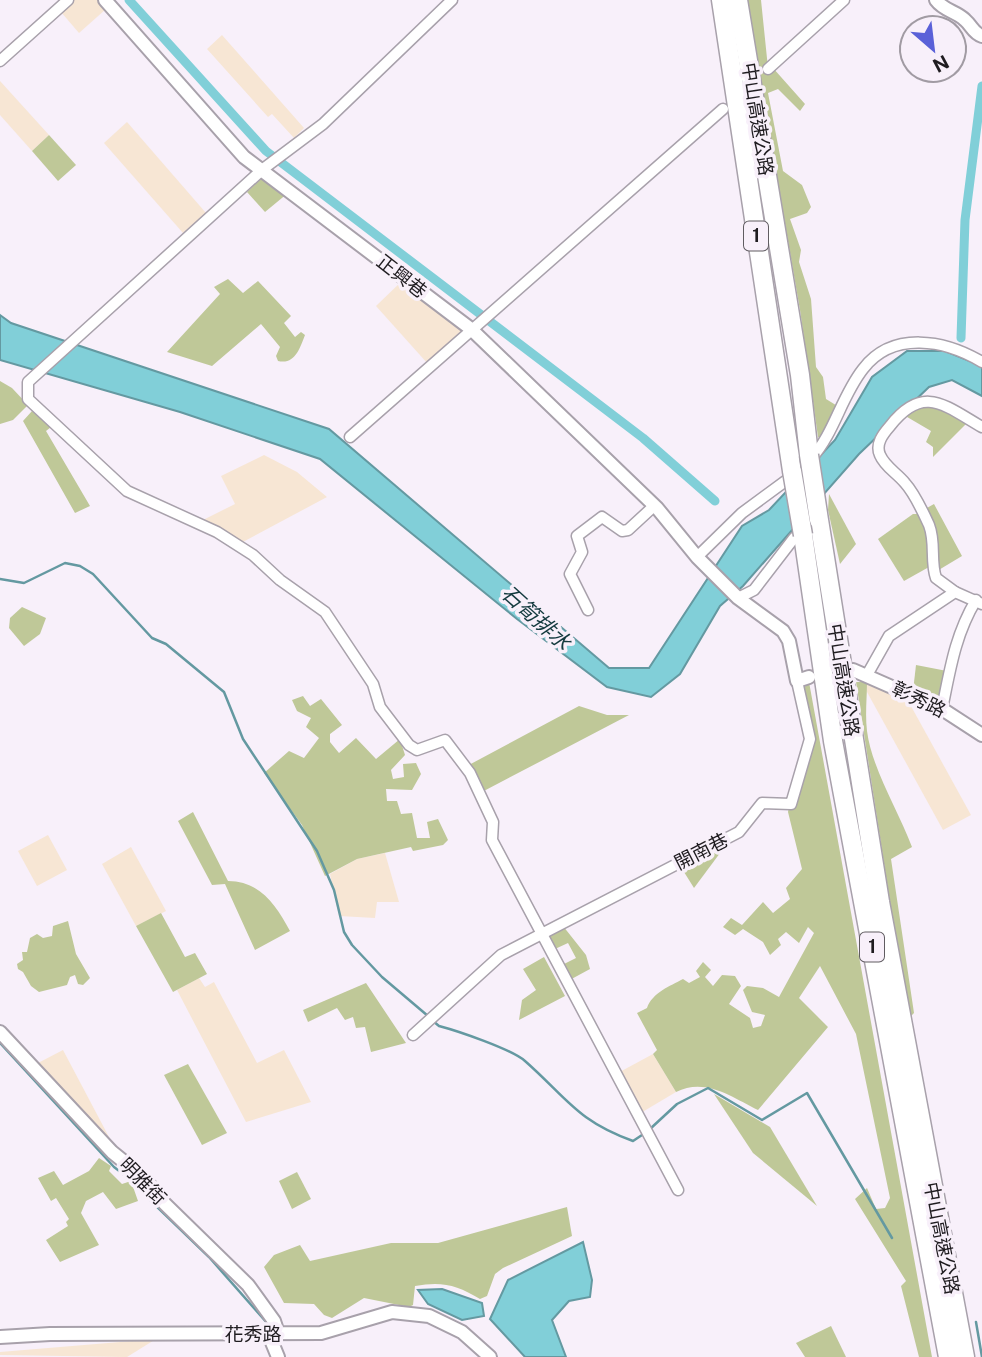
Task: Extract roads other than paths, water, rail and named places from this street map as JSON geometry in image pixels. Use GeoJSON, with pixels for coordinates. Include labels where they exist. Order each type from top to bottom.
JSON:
{"type":"FeatureCollection","features":[{"type":"Feature","properties":{"kind":"highway","name":"中山高速公路"},"geometry":{"type":"LineString","coordinates":[[721,0],[792,471],[798,537],[833,741],[948,1357]]}},
{"type":"Feature","properties":{"kind":"highway","name":"中山高速公路"},"geometry":{"type":"LineString","coordinates":[[738,0],[800,376],[809,455],[880,902],[965,1357]]}},
{"type":"Feature","properties":{"kind":"street"},"geometry":{"type":"LineString","coordinates":[[0,61],[68,0]]}},
{"type":"Feature","properties":{"kind":"street","name":"正興巷"},"geometry":{"type":"LineString","coordinates":[[105,0],[244,157],[471,329],[654,506],[697,557],[738,598]]}},
{"type":"Feature","properties":{"kind":"street"},"geometry":{"type":"LineString","coordinates":[[452,0],[323,124],[263,169],[28,382],[28,399],[127,491],[217,532],[253,555],[279,580],[325,612],[373,684],[380,707],[409,746],[416,750],[445,740],[455,751],[470,773],[493,822],[492,840],[540,935],[678,1190]]}},
{"type":"Feature","properties":{"kind":"street"},"geometry":{"type":"LineString","coordinates":[[768,69],[844,0]]}},
{"type":"Feature","properties":{"kind":"street"},"geometry":{"type":"LineString","coordinates":[[936,0],[942,8],[964,18],[979,35]]}},
{"type":"Feature","properties":{"kind":"street"},"geometry":{"type":"LineString","coordinates":[[350,437],[723,108]]}},
{"type":"Feature","properties":{"kind":"street"},"geometry":{"type":"LineString","coordinates":[[697,557],[742,513],[778,490],[802,468],[822,446],[863,369],[887,350],[906,343],[929,342],[964,351],[982,362]]}},
{"type":"Feature","properties":{"kind":"street"},"geometry":{"type":"LineString","coordinates":[[942,709],[962,623],[979,602],[955,592],[936,578],[935,544],[930,527],[907,485],[878,452],[882,435],[905,408],[924,400],[936,401],[982,427]]}},
{"type":"Feature","properties":{"kind":"street"},"geometry":{"type":"LineString","coordinates":[[588,610],[570,574],[582,552],[577,536],[602,517],[622,531],[628,530],[654,506]]}},
{"type":"Feature","properties":{"kind":"street"},"geometry":{"type":"LineString","coordinates":[[738,598],[754,590],[798,537]]}},
{"type":"Feature","properties":{"kind":"street"},"geometry":{"type":"LineString","coordinates":[[867,675],[889,636],[955,592]]}},
{"type":"Feature","properties":{"kind":"street","name":"開南巷"},"geometry":{"type":"LineString","coordinates":[[413,1035],[501,955],[739,832],[762,803],[791,804],[810,739],[803,679],[785,634],[738,598]]}},
{"type":"Feature","properties":{"kind":"street","name":"彰秀路"},"geometry":{"type":"LineString","coordinates":[[853,670],[942,709],[982,735]]}},
{"type":"Feature","properties":{"kind":"street","name":"明雅街"},"geometry":{"type":"LineString","coordinates":[[0,1032],[112,1152],[150,1183],[165,1204],[248,1285],[274,1321],[271,1340],[278,1357]]}},
{"type":"Feature","properties":{"kind":"street","name":"花秀路"},"geometry":{"type":"LineString","coordinates":[[0,1337],[50,1334],[321,1333],[392,1312],[429,1317],[462,1332],[490,1357]]}},
{"type":"Feature","properties":{"kind":"water","name":"石筍排水"},"geometry":{"type":"Polygon","coordinates":[[[0,315],[11,323],[329,429],[609,668],[649,668],[742,526],[769,510],[835,440],[872,377],[907,351],[945,351],[982,366],[982,396],[952,380],[929,387],[859,454],[743,586],[720,606],[680,674],[651,697],[607,687],[517,619],[320,459],[180,412],[0,360],[0,315]]]}},
{"type":"Feature","properties":{"kind":"water"},"geometry":{"type":"Polygon","coordinates":[[[583,1242],[592,1280],[590,1297],[569,1301],[552,1320],[566,1357],[525,1357],[490,1319],[508,1280],[583,1242]]]}},
{"type":"Feature","properties":{"kind":"water"},"geometry":{"type":"Polygon","coordinates":[[[442,1289],[482,1303],[484,1316],[462,1320],[428,1304],[418,1290],[442,1289]]]}},
{"type":"Feature","properties":{"kind":"waterway"},"geometry":{"type":"LineString","coordinates":[[129,0],[266,151],[643,438],[715,501]]}},
{"type":"Feature","properties":{"kind":"waterway"},"geometry":{"type":"LineString","coordinates":[[961,338],[965,220],[982,86]]}},
{"type":"Feature","properties":{"kind":"waterway"},"geometry":{"type":"LineString","coordinates":[[0,579],[24,583],[65,563],[80,566],[93,574],[152,638],[166,644],[224,692],[243,739],[317,851],[334,890],[344,932],[352,945],[382,977],[428,1016]]}},
{"type":"Feature","properties":{"kind":"waterway"},"geometry":{"type":"LineString","coordinates":[[433,1021],[439,1026],[518,1056],[585,1117],[598,1125],[633,1141],[645,1133]]}},
{"type":"Feature","properties":{"kind":"waterway"},"geometry":{"type":"LineString","coordinates":[[0,1043],[114,1167],[139,1186],[209,1257],[268,1324]]}},
{"type":"Feature","properties":{"kind":"waterway"},"geometry":{"type":"LineString","coordinates":[[650,1129],[677,1104],[708,1088],[762,1120],[807,1093],[892,1238]]}},
{"type":"Feature","properties":{"kind":"waterway"},"geometry":{"type":"LineString","coordinates":[[976,1322],[982,1357]]}}]}
